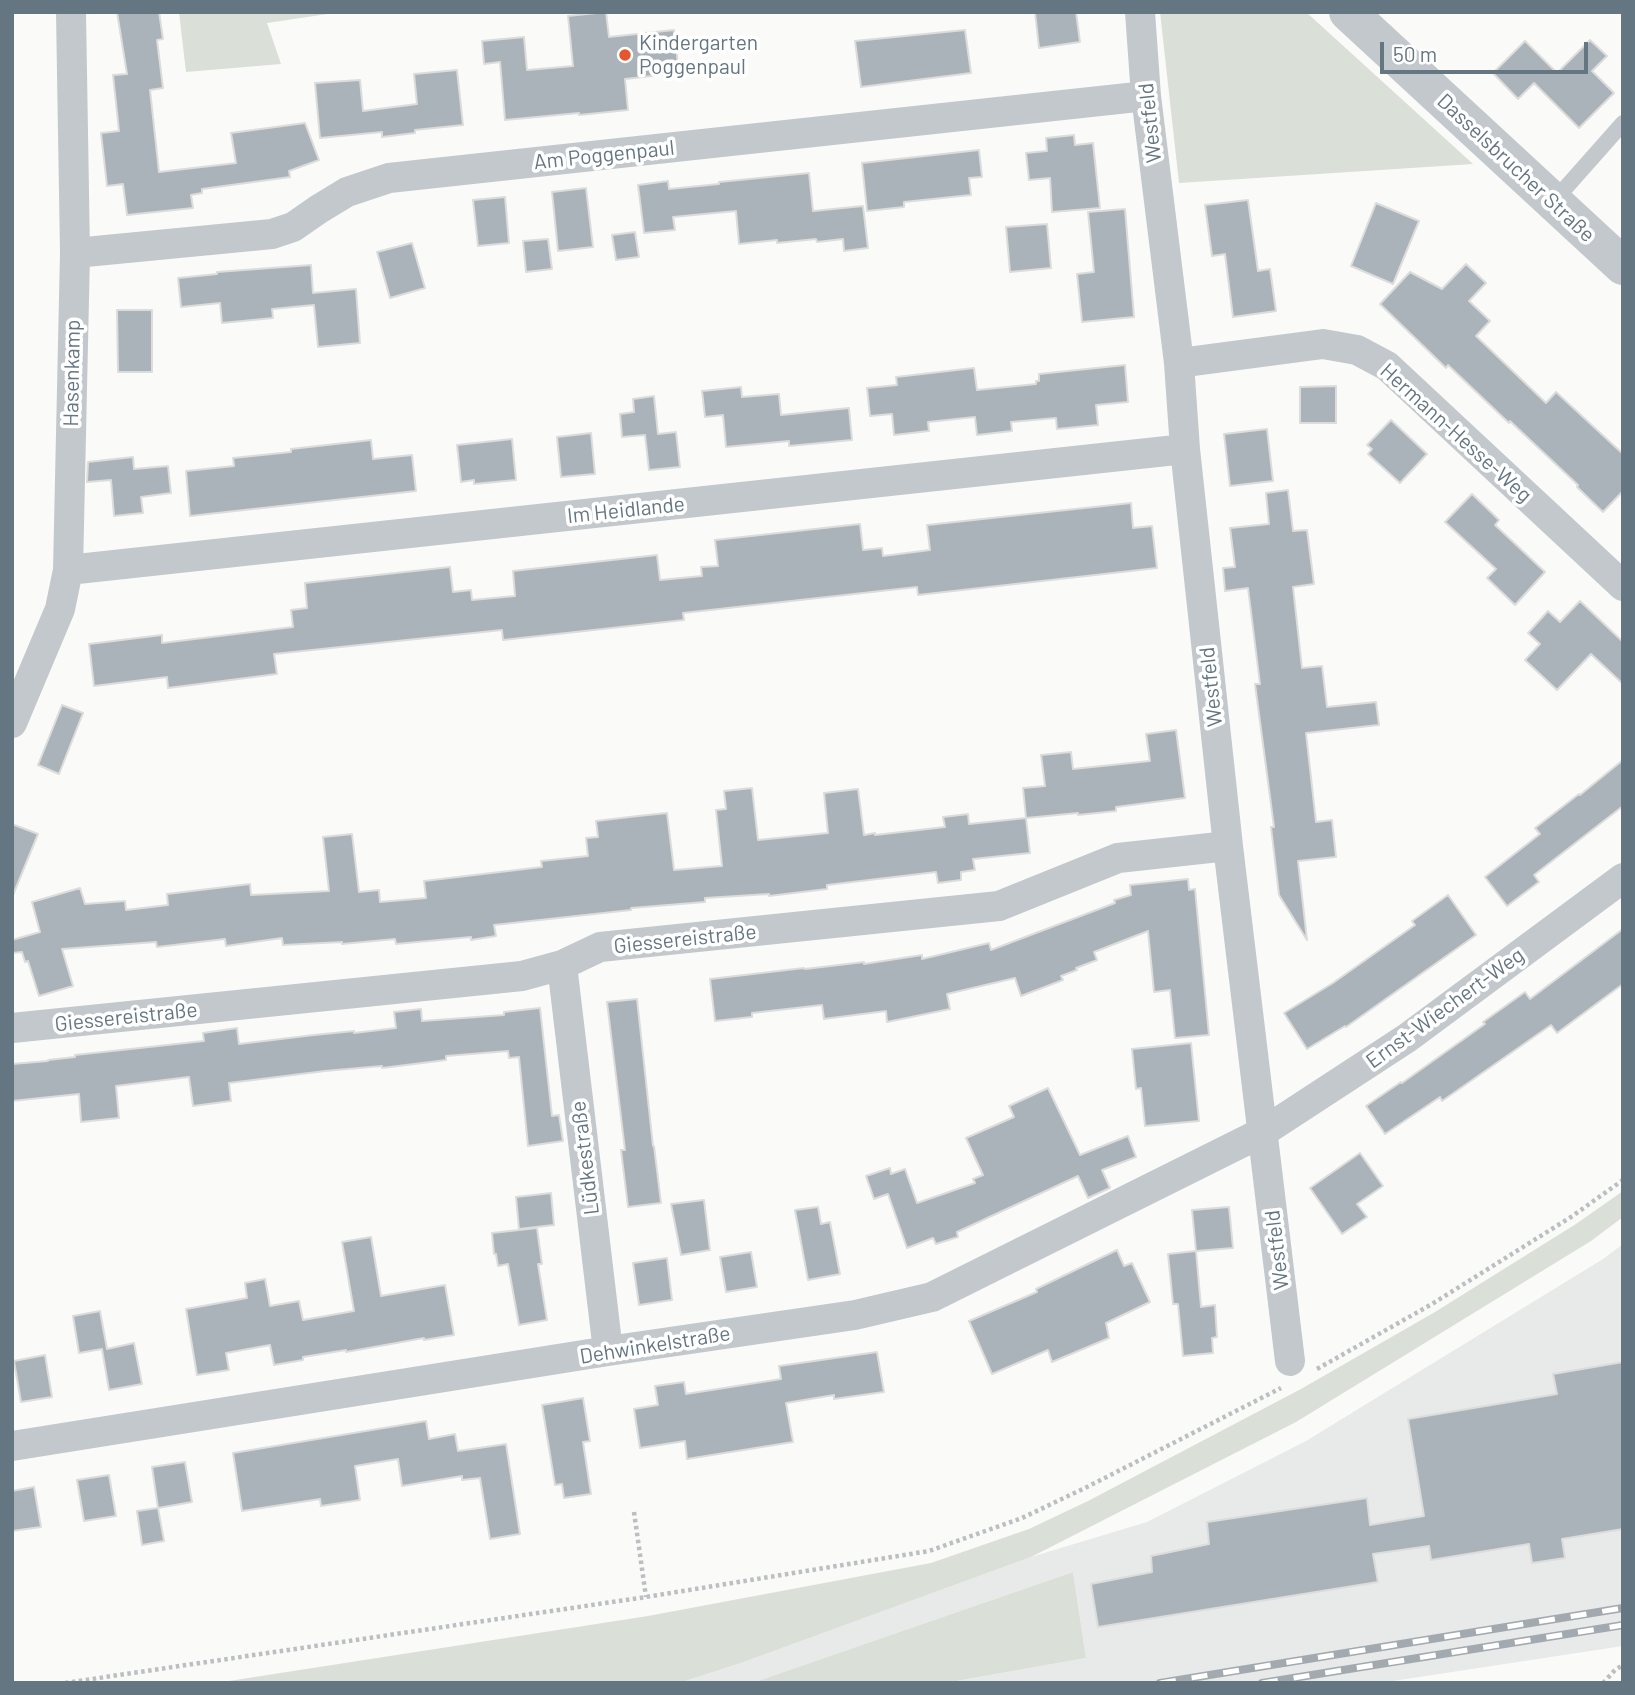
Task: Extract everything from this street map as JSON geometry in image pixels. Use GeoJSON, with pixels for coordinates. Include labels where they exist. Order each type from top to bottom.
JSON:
{"type":"FeatureCollection","features":[{"type":"Feature","properties":{"kind":"street","name":"Hasenkamp"},"geometry":{"type":"LineString","coordinates":[[12,723],[60,609],[68,570],[75,253],[71,12]]}},
{"type":"Feature","properties":{"kind":"street","name":"Westfeld"},"geometry":{"type":"LineString","coordinates":[[1140,12],[1146,96],[1179,363],[1185,449],[1228,846],[1296,1373]]}},
{"type":"Feature","properties":{"kind":"street","name":"Dasselsbrucher Straße"},"geometry":{"type":"LineString","coordinates":[[1348,12],[1623,266]]}},
{"type":"Feature","properties":{"kind":"street","name":"Am Poggenpaul"},"geometry":{"type":"LineString","coordinates":[[75,253],[272,234],[293,227],[347,192],[389,178],[1146,96]]}},
{"type":"Feature","properties":{"kind":"street","name":"Hermann-Hesse-Weg"},"geometry":{"type":"LineString","coordinates":[[1179,363],[1323,344],[1357,350],[1387,366],[1623,586]]}},
{"type":"Feature","properties":{"kind":"street","name":"Im Heidlande"},"geometry":{"type":"LineString","coordinates":[[68,570],[1185,449]]}},
{"type":"Feature","properties":{"kind":"street","name":"Giessereistraße"},"geometry":{"type":"LineString","coordinates":[[12,1028],[522,976],[562,965],[600,947],[999,906],[1118,858],[1228,846]]}},
{"type":"Feature","properties":{"kind":"street","name":"Ernst-Wiechert-Weg"},"geometry":{"type":"LineString","coordinates":[[1263,1132],[1407,1038],[1623,878]]}},
{"type":"Feature","properties":{"kind":"street","name":"Lüdkestraße"},"geometry":{"type":"LineString","coordinates":[[562,965],[608,1352]]}},
{"type":"Feature","properties":{"kind":"street","name":"Dehwinkelstraße"},"geometry":{"type":"LineString","coordinates":[[12,1446],[855,1315],[932,1297],[1263,1132]]}},
{"type":"Feature","properties":{"kind":"lane"},"geometry":{"type":"LineString","coordinates":[[1553,202],[1623,123]]}},
{"type":"Feature","properties":{"kind":"path"},"geometry":{"type":"LineString","coordinates":[[65,1683],[646,1597],[929,1551],[1022,1518],[1096,1482],[1296,1373],[1432,1304],[1571,1217],[1623,1180]]}},
{"type":"Feature","properties":{"kind":"path"},"geometry":{"type":"LineString","coordinates":[[634,1512],[646,1597]]}},
{"type":"Feature","properties":{"kind":"path"},"geometry":{"type":"LineString","coordinates":[[1602,1683],[1623,1665]]}},
{"type":"Feature","properties":{"kind":"shaded area"},"geometry":{"type":"Polygon","coordinates":[[[179,12],[341,12],[267,23],[281,64],[186,72],[179,12]]]}},
{"type":"Feature","properties":{"kind":"shaded area"},"geometry":{"type":"Polygon","coordinates":[[[1160,12],[1306,12],[1473,164],[1179,183],[1160,12]]]}},
{"type":"Feature","properties":{"kind":"shaded area"},"geometry":{"type":"Polygon","coordinates":[[[1623,1191],[1623,1217],[1591,1241],[1296,1422],[1031,1557],[741,1663],[679,1683],[216,1683],[648,1616],[931,1563],[1029,1529],[1088,1501],[1301,1389],[1435,1312],[1576,1224],[1623,1191]]]}},
{"type":"Feature","properties":{"kind":"shaded area"},"geometry":{"type":"Polygon","coordinates":[[[1623,1244],[1623,1646],[1380,1683],[945,1683],[1086,1658],[1073,1572],[752,1683],[679,1683],[1031,1557],[1147,1522],[1306,1441],[1603,1259],[1623,1244]]]}},
{"type":"Feature","properties":{"kind":"shaded area"},"geometry":{"type":"Polygon","coordinates":[[[1073,1572],[1086,1658],[945,1683],[752,1683],[1073,1572]]]}},
{"type":"Feature","properties":{"kind":"building"},"geometry":{"type":"Polygon","coordinates":[[[117,12],[159,12],[163,39],[157,40],[163,88],[150,90],[159,172],[236,163],[231,133],[305,123],[319,160],[289,171],[290,177],[202,189],[202,193],[191,195],[193,208],[127,215],[123,184],[107,186],[101,133],[119,131],[113,75],[127,74],[117,12]]]}},
{"type":"Feature","properties":{"kind":"building"},"geometry":{"type":"Polygon","coordinates":[[[606,12],[609,37],[674,30],[679,73],[625,79],[628,110],[505,120],[500,62],[484,64],[482,41],[524,37],[527,70],[573,66],[568,16],[606,12]]]}},
{"type":"Feature","properties":{"kind":"building"},"geometry":{"type":"Polygon","coordinates":[[[1035,12],[1076,12],[1080,42],[1039,48],[1035,12]]]}},
{"type":"Feature","properties":{"kind":"building"},"geometry":{"type":"Polygon","coordinates":[[[965,30],[971,73],[861,87],[855,41],[965,30]]]}},
{"type":"Feature","properties":{"kind":"building"},"geometry":{"type":"Polygon","coordinates":[[[1590,40],[1607,56],[1592,71],[1614,93],[1579,128],[1534,83],[1518,99],[1493,73],[1525,41],[1557,73],[1590,40]]]}},
{"type":"Feature","properties":{"kind":"building"},"geometry":{"type":"Polygon","coordinates":[[[457,70],[463,125],[382,137],[382,132],[320,138],[315,83],[360,80],[363,111],[417,104],[414,74],[457,70]]]}},
{"type":"Feature","properties":{"kind":"building"},"geometry":{"type":"Polygon","coordinates":[[[1074,135],[1075,145],[1093,143],[1100,208],[1052,212],[1050,178],[1029,180],[1026,153],[1047,151],[1046,138],[1074,135]]]}},
{"type":"Feature","properties":{"kind":"building"},"geometry":{"type":"Polygon","coordinates":[[[979,150],[982,177],[969,178],[971,195],[904,202],[904,207],[867,211],[862,163],[979,150]]]}},
{"type":"Feature","properties":{"kind":"building"},"geometry":{"type":"Polygon","coordinates":[[[809,173],[813,211],[863,206],[868,248],[844,251],[843,239],[777,243],[777,240],[739,244],[736,211],[673,217],[675,230],[644,233],[638,185],[668,181],[669,189],[809,173]]]}},
{"type":"Feature","properties":{"kind":"building"},"geometry":{"type":"Polygon","coordinates":[[[586,188],[593,247],[558,251],[552,192],[586,188]]]}},
{"type":"Feature","properties":{"kind":"building"},"geometry":{"type":"Polygon","coordinates":[[[505,197],[509,243],[478,246],[473,200],[505,197]]]}},
{"type":"Feature","properties":{"kind":"building"},"geometry":{"type":"Polygon","coordinates":[[[1248,200],[1258,271],[1270,269],[1276,311],[1233,317],[1225,254],[1212,256],[1205,205],[1248,200]]]}},
{"type":"Feature","properties":{"kind":"building"},"geometry":{"type":"Polygon","coordinates":[[[1376,203],[1419,221],[1393,284],[1351,266],[1376,203]]]}},
{"type":"Feature","properties":{"kind":"building"},"geometry":{"type":"Polygon","coordinates":[[[1125,209],[1134,317],[1082,322],[1077,274],[1094,272],[1088,212],[1125,209]]]}},
{"type":"Feature","properties":{"kind":"building"},"geometry":{"type":"Polygon","coordinates":[[[1047,224],[1051,268],[1010,272],[1006,227],[1047,224]]]}},
{"type":"Feature","properties":{"kind":"building"},"geometry":{"type":"Polygon","coordinates":[[[635,232],[639,257],[616,260],[612,235],[635,232]]]}},
{"type":"Feature","properties":{"kind":"building"},"geometry":{"type":"Polygon","coordinates":[[[548,239],[552,269],[526,272],[523,241],[548,239]]]}},
{"type":"Feature","properties":{"kind":"building"},"geometry":{"type":"Polygon","coordinates":[[[412,243],[425,288],[390,298],[377,252],[412,243]]]}},
{"type":"Feature","properties":{"kind":"building"},"geometry":{"type":"Polygon","coordinates":[[[1466,264],[1486,283],[1469,301],[1490,321],[1476,336],[1546,403],[1556,392],[1623,454],[1623,491],[1603,512],[1510,421],[1509,423],[1448,365],[1446,368],[1380,304],[1410,272],[1442,289],[1466,264]]]}},
{"type":"Feature","properties":{"kind":"building"},"geometry":{"type":"Polygon","coordinates":[[[311,265],[313,293],[356,289],[360,343],[318,347],[314,305],[272,309],[273,318],[222,323],[220,303],[181,307],[178,278],[217,272],[311,265]]]}},
{"type":"Feature","properties":{"kind":"building"},"geometry":{"type":"Polygon","coordinates":[[[117,310],[152,310],[152,372],[118,372],[117,310]]]}},
{"type":"Feature","properties":{"kind":"building"},"geometry":{"type":"Polygon","coordinates":[[[1125,365],[1128,402],[1096,405],[1098,425],[1057,429],[1056,418],[1011,422],[1012,431],[977,435],[975,417],[928,422],[929,431],[894,435],[892,414],[870,416],[867,388],[897,385],[896,377],[974,368],[977,390],[1036,384],[1039,374],[1125,365]]]}},
{"type":"Feature","properties":{"kind":"building"},"geometry":{"type":"Polygon","coordinates":[[[1336,386],[1336,423],[1300,423],[1300,387],[1336,386]]]}},
{"type":"Feature","properties":{"kind":"building"},"geometry":{"type":"Polygon","coordinates":[[[741,387],[742,397],[779,394],[781,415],[849,408],[852,440],[789,446],[789,441],[726,447],[723,415],[705,417],[702,391],[741,387]]]}},
{"type":"Feature","properties":{"kind":"building"},"geometry":{"type":"Polygon","coordinates":[[[654,396],[658,434],[676,432],[680,467],[649,470],[645,435],[622,437],[620,414],[634,412],[633,399],[654,396]]]}},
{"type":"Feature","properties":{"kind":"building"},"geometry":{"type":"Polygon","coordinates":[[[1391,420],[1427,454],[1400,483],[1368,454],[1372,449],[1367,445],[1391,420]]]}},
{"type":"Feature","properties":{"kind":"building"},"geometry":{"type":"Polygon","coordinates":[[[1267,429],[1273,481],[1230,486],[1224,434],[1267,429]]]}},
{"type":"Feature","properties":{"kind":"building"},"geometry":{"type":"Polygon","coordinates":[[[591,433],[595,474],[561,477],[557,437],[591,433]]]}},
{"type":"Feature","properties":{"kind":"building"},"geometry":{"type":"Polygon","coordinates":[[[512,439],[516,480],[474,484],[474,480],[461,482],[457,445],[512,439]]]}},
{"type":"Feature","properties":{"kind":"building"},"geometry":{"type":"Polygon","coordinates":[[[371,440],[373,459],[412,455],[416,491],[190,516],[186,471],[234,466],[233,458],[371,440]]]}},
{"type":"Feature","properties":{"kind":"building"},"geometry":{"type":"Polygon","coordinates":[[[133,457],[134,469],[168,466],[171,493],[141,497],[143,513],[114,516],[111,480],[87,482],[88,462],[133,457]]]}},
{"type":"Feature","properties":{"kind":"building"},"geometry":{"type":"Polygon","coordinates":[[[1288,490],[1293,531],[1307,530],[1314,584],[1293,587],[1302,668],[1322,666],[1327,707],[1376,702],[1379,725],[1306,733],[1316,822],[1332,820],[1336,857],[1298,861],[1307,940],[1279,895],[1271,827],[1274,827],[1255,684],[1260,684],[1248,588],[1225,591],[1223,568],[1235,567],[1230,528],[1269,524],[1266,493],[1288,490]]]}},
{"type":"Feature","properties":{"kind":"building"},"geometry":{"type":"Polygon","coordinates":[[[1472,494],[1499,520],[1495,525],[1545,572],[1515,605],[1487,578],[1496,569],[1445,522],[1472,494]]]}},
{"type":"Feature","properties":{"kind":"building"},"geometry":{"type":"Polygon","coordinates":[[[1131,503],[1133,528],[1152,526],[1157,568],[918,595],[917,587],[683,613],[684,620],[503,640],[502,630],[274,654],[277,674],[168,688],[167,677],[94,686],[89,644],[162,635],[162,643],[293,627],[291,610],[307,608],[305,583],[450,567],[453,592],[471,590],[472,600],[515,596],[513,571],[657,555],[660,580],[702,576],[701,567],[718,566],[715,540],[860,524],[863,550],[882,548],[883,556],[930,550],[927,525],[1131,503]]]}},
{"type":"Feature","properties":{"kind":"building"},"geometry":{"type":"Polygon","coordinates":[[[1580,601],[1623,642],[1623,684],[1591,654],[1557,690],[1525,660],[1540,644],[1528,633],[1548,611],[1560,622],[1580,601]]]}},
{"type":"Feature","properties":{"kind":"building"},"geometry":{"type":"Polygon","coordinates":[[[62,705],[83,713],[59,774],[38,765],[62,705]]]}},
{"type":"Feature","properties":{"kind":"building"},"geometry":{"type":"Polygon","coordinates":[[[1176,730],[1185,798],[1116,807],[1116,811],[1026,818],[1023,788],[1045,786],[1041,755],[1071,752],[1073,769],[1150,761],[1146,734],[1176,730]]]}},
{"type":"Feature","properties":{"kind":"building"},"geometry":{"type":"Polygon","coordinates":[[[1623,760],[1623,806],[1534,875],[1539,882],[1507,906],[1485,877],[1540,834],[1535,828],[1623,760]]]}},
{"type":"Feature","properties":{"kind":"building"},"geometry":{"type":"Polygon","coordinates":[[[752,788],[758,840],[828,833],[824,793],[858,789],[864,835],[945,827],[943,817],[968,814],[969,824],[1026,818],[1030,853],[973,859],[975,870],[961,872],[961,880],[938,883],[936,872],[827,885],[827,889],[769,896],[705,898],[705,902],[494,925],[496,936],[471,940],[471,937],[396,944],[395,939],[342,944],[283,945],[282,938],[226,946],[225,939],[157,947],[156,942],[62,949],[73,986],[39,996],[28,961],[25,962],[22,952],[12,953],[12,940],[40,932],[32,902],[80,888],[85,904],[125,901],[126,910],[168,905],[167,894],[250,884],[251,895],[329,891],[323,837],[352,834],[359,892],[379,890],[380,902],[426,898],[424,881],[542,867],[541,861],[588,856],[586,838],[598,837],[596,821],[638,816],[667,813],[674,870],[722,866],[716,810],[726,809],[724,791],[752,788]]]}},
{"type":"Feature","properties":{"kind":"building"},"geometry":{"type":"Polygon","coordinates":[[[12,824],[38,834],[13,895],[12,895],[12,824]]]}},
{"type":"Feature","properties":{"kind":"building"},"geometry":{"type":"Polygon","coordinates":[[[1188,879],[1189,890],[1195,889],[1209,1035],[1175,1038],[1170,990],[1154,992],[1148,931],[1094,952],[1097,960],[1061,976],[1063,980],[1021,996],[1015,978],[947,994],[950,1009],[887,1022],[886,1011],[824,1019],[822,1005],[752,1013],[752,1017],[715,1021],[710,979],[864,964],[922,955],[922,959],[989,943],[991,950],[1115,903],[1114,900],[1131,895],[1130,885],[1188,879]]]}},
{"type":"Feature","properties":{"kind":"building"},"geometry":{"type":"Polygon","coordinates":[[[1448,895],[1476,935],[1346,1027],[1307,1049],[1284,1013],[1333,983],[1415,925],[1412,921],[1448,895]]]}},
{"type":"Feature","properties":{"kind":"building"},"geometry":{"type":"Polygon","coordinates":[[[1623,929],[1623,984],[1557,1033],[1551,1025],[1442,1101],[1440,1097],[1385,1134],[1366,1106],[1485,1024],[1483,1022],[1525,992],[1530,999],[1623,929]]]}},
{"type":"Feature","properties":{"kind":"building"},"geometry":{"type":"Polygon","coordinates":[[[637,999],[661,1203],[628,1207],[621,1150],[625,1150],[607,1002],[637,999]]]}},
{"type":"Feature","properties":{"kind":"building"},"geometry":{"type":"Polygon","coordinates":[[[540,1008],[552,1116],[559,1115],[563,1141],[528,1146],[519,1057],[509,1058],[508,1051],[446,1056],[446,1060],[382,1068],[325,1071],[229,1083],[231,1101],[193,1106],[189,1077],[116,1086],[119,1118],[81,1122],[79,1094],[12,1101],[12,1064],[204,1041],[203,1033],[237,1028],[239,1044],[396,1028],[394,1012],[421,1009],[422,1021],[504,1015],[504,1012],[540,1008]]]}},
{"type":"Feature","properties":{"kind":"building"},"geometry":{"type":"Polygon","coordinates":[[[1191,1043],[1199,1121],[1145,1126],[1141,1088],[1136,1089],[1132,1049],[1191,1043]]]}},
{"type":"Feature","properties":{"kind":"building"},"geometry":{"type":"Polygon","coordinates":[[[1048,1088],[1080,1155],[1128,1136],[1136,1157],[1102,1170],[1110,1188],[1088,1198],[1078,1176],[957,1232],[958,1237],[936,1244],[933,1238],[907,1248],[888,1194],[874,1199],[866,1176],[890,1168],[891,1174],[905,1169],[917,1203],[975,1183],[973,1179],[983,1175],[966,1138],[1014,1117],[1009,1106],[1048,1088]]]}},
{"type":"Feature","properties":{"kind":"building"},"geometry":{"type":"Polygon","coordinates":[[[1360,1153],[1383,1186],[1357,1204],[1367,1217],[1342,1234],[1310,1188],[1360,1153]]]}},
{"type":"Feature","properties":{"kind":"building"},"geometry":{"type":"Polygon","coordinates":[[[551,1193],[554,1225],[519,1229],[516,1197],[551,1193]]]}},
{"type":"Feature","properties":{"kind":"building"},"geometry":{"type":"Polygon","coordinates":[[[704,1200],[710,1250],[681,1255],[671,1204],[704,1200]]]}},
{"type":"Feature","properties":{"kind":"building"},"geometry":{"type":"Polygon","coordinates":[[[818,1207],[821,1224],[830,1222],[840,1274],[808,1280],[795,1210],[818,1207]]]}},
{"type":"Feature","properties":{"kind":"building"},"geometry":{"type":"Polygon","coordinates":[[[1229,1207],[1233,1248],[1196,1251],[1192,1210],[1229,1207]]]}},
{"type":"Feature","properties":{"kind":"building"},"geometry":{"type":"Polygon","coordinates":[[[537,1228],[542,1264],[538,1264],[547,1320],[519,1325],[508,1264],[498,1266],[492,1233],[537,1228]]]}},
{"type":"Feature","properties":{"kind":"building"},"geometry":{"type":"Polygon","coordinates":[[[371,1237],[381,1296],[445,1285],[454,1335],[303,1357],[303,1360],[274,1365],[270,1345],[226,1353],[229,1370],[197,1375],[186,1309],[247,1298],[245,1283],[265,1279],[270,1306],[299,1301],[303,1320],[354,1311],[342,1242],[371,1237]]]}},
{"type":"Feature","properties":{"kind":"building"},"geometry":{"type":"Polygon","coordinates":[[[1117,1250],[1124,1266],[1132,1263],[1150,1302],[1106,1323],[1109,1338],[1052,1362],[1048,1350],[992,1374],[969,1321],[1037,1292],[1036,1289],[1117,1250]]]}},
{"type":"Feature","properties":{"kind":"building"},"geometry":{"type":"Polygon","coordinates":[[[1196,1251],[1201,1307],[1215,1305],[1217,1337],[1212,1338],[1213,1353],[1183,1356],[1178,1304],[1173,1304],[1168,1254],[1196,1251]]]}},
{"type":"Feature","properties":{"kind":"building"},"geometry":{"type":"Polygon","coordinates":[[[751,1252],[757,1287],[726,1292],[720,1257],[751,1252]]]}},
{"type":"Feature","properties":{"kind":"building"},"geometry":{"type":"Polygon","coordinates":[[[667,1258],[672,1300],[639,1305],[633,1263],[667,1258]]]}},
{"type":"Feature","properties":{"kind":"building"},"geometry":{"type":"Polygon","coordinates":[[[100,1311],[107,1349],[134,1343],[142,1384],[109,1390],[102,1349],[79,1353],[73,1316],[100,1311]]]}},
{"type":"Feature","properties":{"kind":"building"},"geometry":{"type":"Polygon","coordinates":[[[877,1352],[884,1392],[834,1399],[834,1395],[786,1403],[793,1442],[687,1459],[685,1441],[640,1448],[634,1409],[658,1405],[655,1386],[684,1382],[686,1394],[781,1379],[779,1366],[877,1352]]]}},
{"type":"Feature","properties":{"kind":"building"},"geometry":{"type":"Polygon","coordinates":[[[45,1355],[52,1397],[21,1402],[14,1361],[45,1355]]]}},
{"type":"Feature","properties":{"kind":"building"},"geometry":{"type":"Polygon","coordinates":[[[1623,1362],[1623,1529],[1562,1539],[1565,1558],[1532,1563],[1529,1544],[1431,1560],[1429,1546],[1373,1554],[1378,1582],[1098,1627],[1091,1584],[1152,1572],[1151,1556],[1209,1544],[1207,1522],[1367,1498],[1370,1525],[1424,1516],[1408,1419],[1557,1394],[1553,1374],[1623,1362]]]}},
{"type":"Feature","properties":{"kind":"building"},"geometry":{"type":"Polygon","coordinates":[[[583,1398],[590,1441],[583,1442],[591,1494],[564,1498],[562,1484],[555,1485],[542,1405],[583,1398]]]}},
{"type":"Feature","properties":{"kind":"building"},"geometry":{"type":"Polygon","coordinates":[[[426,1421],[429,1439],[455,1434],[458,1451],[506,1444],[520,1534],[490,1539],[480,1478],[462,1480],[462,1476],[402,1486],[398,1459],[355,1466],[360,1500],[321,1506],[320,1499],[242,1511],[233,1453],[426,1421]]]}},
{"type":"Feature","properties":{"kind":"building"},"geometry":{"type":"Polygon","coordinates":[[[185,1462],[192,1502],[158,1508],[152,1467],[185,1462]]]}},
{"type":"Feature","properties":{"kind":"building"},"geometry":{"type":"Polygon","coordinates":[[[109,1475],[116,1516],[84,1521],[77,1480],[109,1475]]]}},
{"type":"Feature","properties":{"kind":"building"},"geometry":{"type":"Polygon","coordinates":[[[34,1487],[41,1527],[12,1531],[12,1491],[34,1487]]]}},
{"type":"Feature","properties":{"kind":"building"},"geometry":{"type":"Polygon","coordinates":[[[158,1508],[164,1541],[142,1545],[137,1511],[158,1508]]]}},
{"type":"Feature","properties":{"kind":"railway"},"geometry":{"type":"LineString","coordinates":[[1160,1683],[1623,1608]]}},
{"type":"Feature","properties":{"kind":"railway"},"geometry":{"type":"LineString","coordinates":[[1262,1683],[1623,1625]]}},
{"type":"Feature","properties":{"kind":"place","name":"Kindergarten Poggenpaul"},"geometry":{"type":"Point","coordinates":[625,55]}}]}
